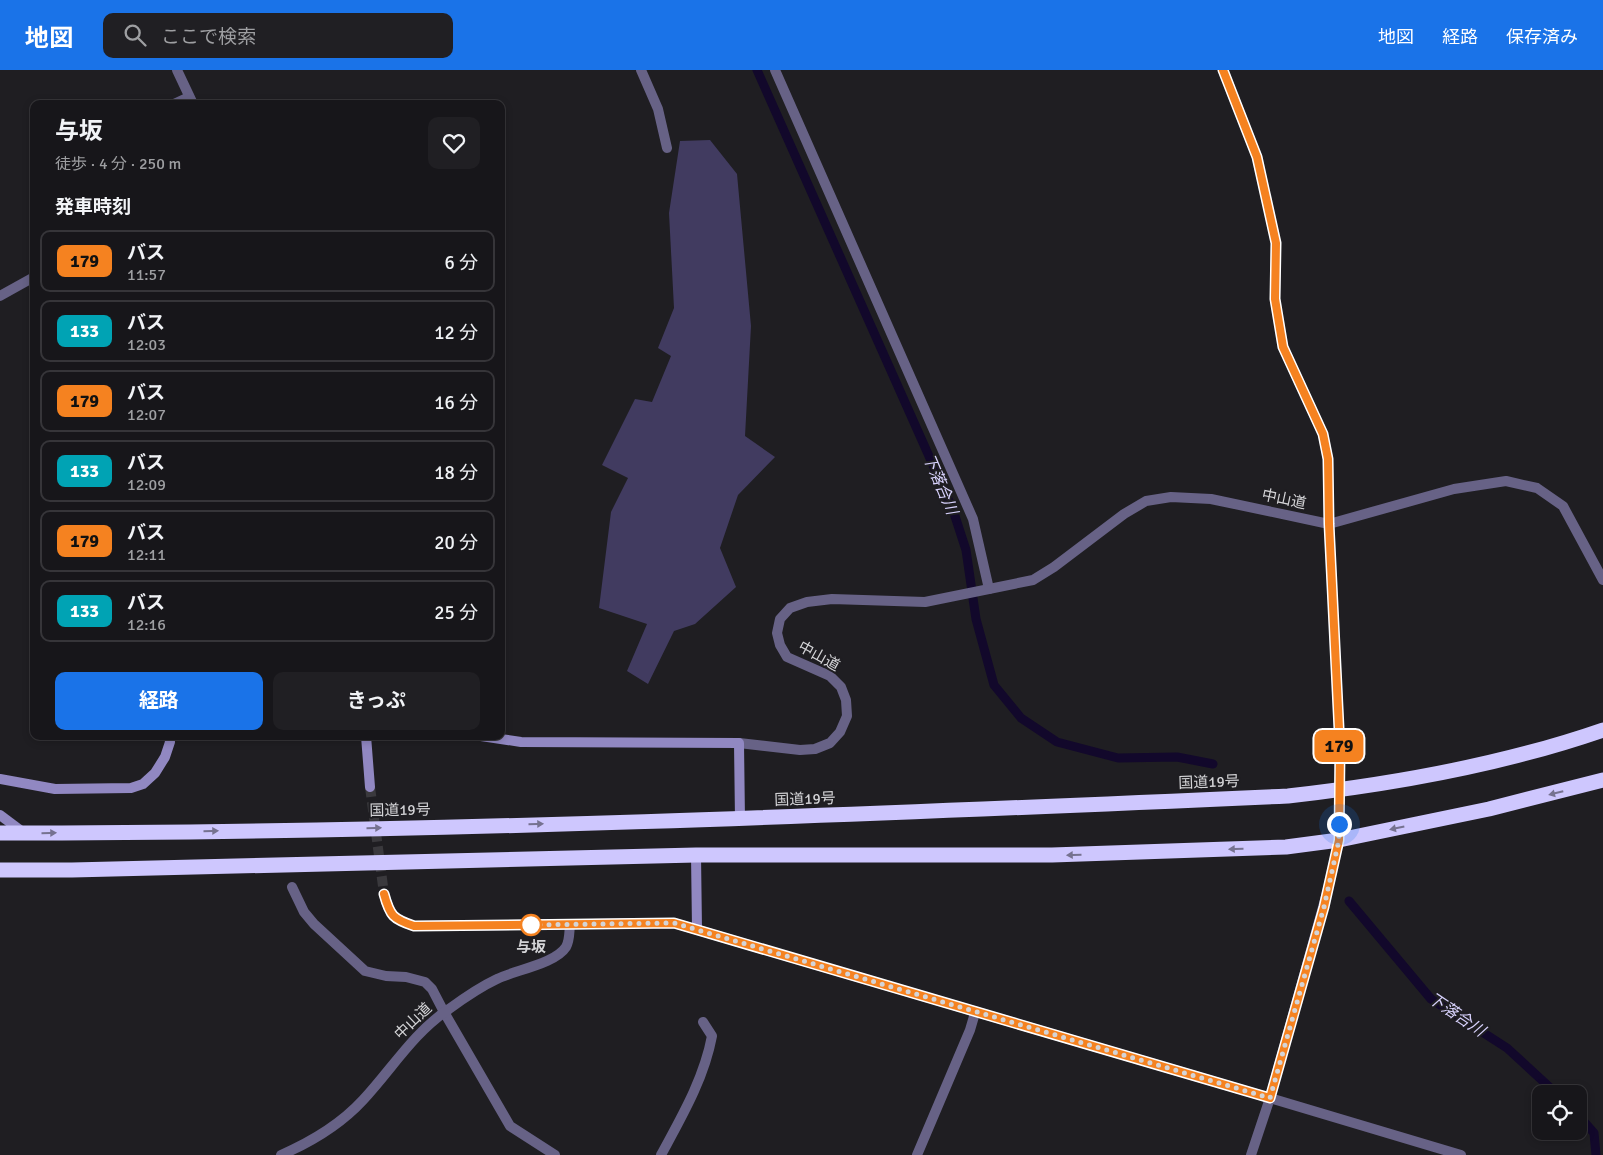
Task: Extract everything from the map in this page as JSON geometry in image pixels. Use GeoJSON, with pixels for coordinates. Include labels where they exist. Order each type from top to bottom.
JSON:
{"type":"FeatureCollection","features":[{"type":"Feature","properties":{"kind":"highway","name":"国道19号"},"geometry":{"type":"LineString","coordinates":[[0,833],[740,820],[1278,797],[1340,790],[1467,768],[1603,730]]}},
{"type":"Feature","properties":{"kind":"highway"},"geometry":{"type":"LineString","coordinates":[[0,870],[72,870],[696,855],[1052,856],[1286,847],[1339,840],[1489,809],[1603,780]]}},
{"type":"Feature","properties":{"kind":"street"},"geometry":{"type":"LineString","coordinates":[[177,70],[191,100]]}},
{"type":"Feature","properties":{"kind":"street"},"geometry":{"type":"LineString","coordinates":[[641,70],[658,109],[668,148]]}},
{"type":"Feature","properties":{"kind":"street"},"geometry":{"type":"LineString","coordinates":[[775,70],[973,519],[989,590]]}},
{"type":"Feature","properties":{"kind":"street"},"geometry":{"type":"LineString","coordinates":[[1223,70],[1257,157],[1276,243],[1275,299],[1283,347],[1323,434],[1328,459],[1329,524],[1340,749],[1339,840],[1324,907],[1270,1098],[1251,1155]]}},
{"type":"Feature","properties":{"kind":"street"},"geometry":{"type":"LineString","coordinates":[[0,296],[30,280]]}},
{"type":"Feature","properties":{"kind":"street","name":"中山道"},"geometry":{"type":"LineString","coordinates":[[739,743],[800,750],[815,749],[830,743],[840,732],[847,716],[846,700],[841,687],[830,676],[787,657],[780,645],[777,633],[780,619],[790,608],[807,602],[832,599],[925,602],[1033,580],[1054,567],[1124,514],[1146,501],[1171,497],[1211,499],[1329,524],[1454,489],[1506,482],[1537,488],[1563,506],[1603,580]]}},
{"type":"Feature","properties":{"kind":"street"},"geometry":{"type":"LineString","coordinates":[[0,779],[55,789],[131,788],[144,784],[155,772],[165,757],[170,740]]}},
{"type":"Feature","properties":{"kind":"street"},"geometry":{"type":"LineString","coordinates":[[366,740],[370,787]]}},
{"type":"Feature","properties":{"kind":"street"},"geometry":{"type":"LineString","coordinates":[[505,740],[521,742],[739,743],[740,820]]}},
{"type":"Feature","properties":{"kind":"street"},"geometry":{"type":"LineString","coordinates":[[0,815],[24,833]]}},
{"type":"Feature","properties":{"kind":"street"},"geometry":{"type":"LineString","coordinates":[[696,855],[697,929]]}},
{"type":"Feature","properties":{"kind":"street"},"geometry":{"type":"LineString","coordinates":[[292,888],[304,912],[314,924],[366,971],[425,982],[432,989],[510,1126],[555,1155]]}},
{"type":"Feature","properties":{"kind":"street"},"geometry":{"type":"LineString","coordinates":[[384,894],[388,910],[396,920],[414,926],[674,923],[1461,1155]]}},
{"type":"Feature","properties":{"kind":"street","name":"中山道"},"geometry":{"type":"LineString","coordinates":[[281,1155],[308,1143],[338,1123],[363,1101],[420,1032],[444,1012],[498,978],[548,960],[558,954],[566,947],[570,924]]}},
{"type":"Feature","properties":{"kind":"street"},"geometry":{"type":"LineString","coordinates":[[917,1155],[970,1030],[975,1013]]}},
{"type":"Feature","properties":{"kind":"street"},"geometry":{"type":"LineString","coordinates":[[661,1155],[684,1112],[710,1049],[712,1036],[703,1022]]}},
{"type":"Feature","properties":{"kind":"shaded area"},"geometry":{"type":"Polygon","coordinates":[[[710,140],[737,174],[751,326],[745,436],[775,457],[738,495],[720,548],[736,587],[695,624],[674,631],[648,684],[627,671],[647,624],[599,608],[611,512],[628,478],[602,465],[635,399],[652,402],[671,356],[658,348],[674,308],[669,213],[680,141],[710,140]]]}},
{"type":"Feature","properties":{"kind":"waterway","name":"下落合川"},"geometry":{"type":"LineString","coordinates":[[757,70],[953,510],[966,550],[976,619],[994,685],[1021,718],[1057,742],[1118,758],[1177,757],[1213,764]]}},
{"type":"Feature","properties":{"kind":"waterway","name":"下落合川"},"geometry":{"type":"LineString","coordinates":[[1349,901],[1431,999],[1507,1048],[1547,1085]]}},
{"type":"Feature","properties":{"kind":"waterway","name":"下落合川"},"geometry":{"type":"LineString","coordinates":[[1587,1125],[1594,1133],[1596,1155]]}},
{"type":"Feature","properties":{"kind":"tunnel"},"geometry":{"type":"LineString","coordinates":[[370,787],[384,894]]}},
{"type":"Feature","properties":{"kind":"bus line","name":"179"},"geometry":{"type":"LineString","coordinates":[[384,894],[388,910],[396,920],[414,926],[674,923],[975,1013],[1270,1098],[1324,907],[1339,840],[1340,749],[1329,524],[1328,459],[1323,434],[1283,347],[1275,299],[1276,243],[1257,157],[1223,70]]}},
{"type":"Feature","properties":{"kind":"place","name":"与坂"},"geometry":{"type":"Point","coordinates":[531,925]}},
{"type":"Feature","properties":{"kind":"route"},"geometry":{"type":"LineString","coordinates":[[531,925],[674,923],[975,1013],[1270,1098],[1324,907],[1339,840],[1339,824]]}}]}
